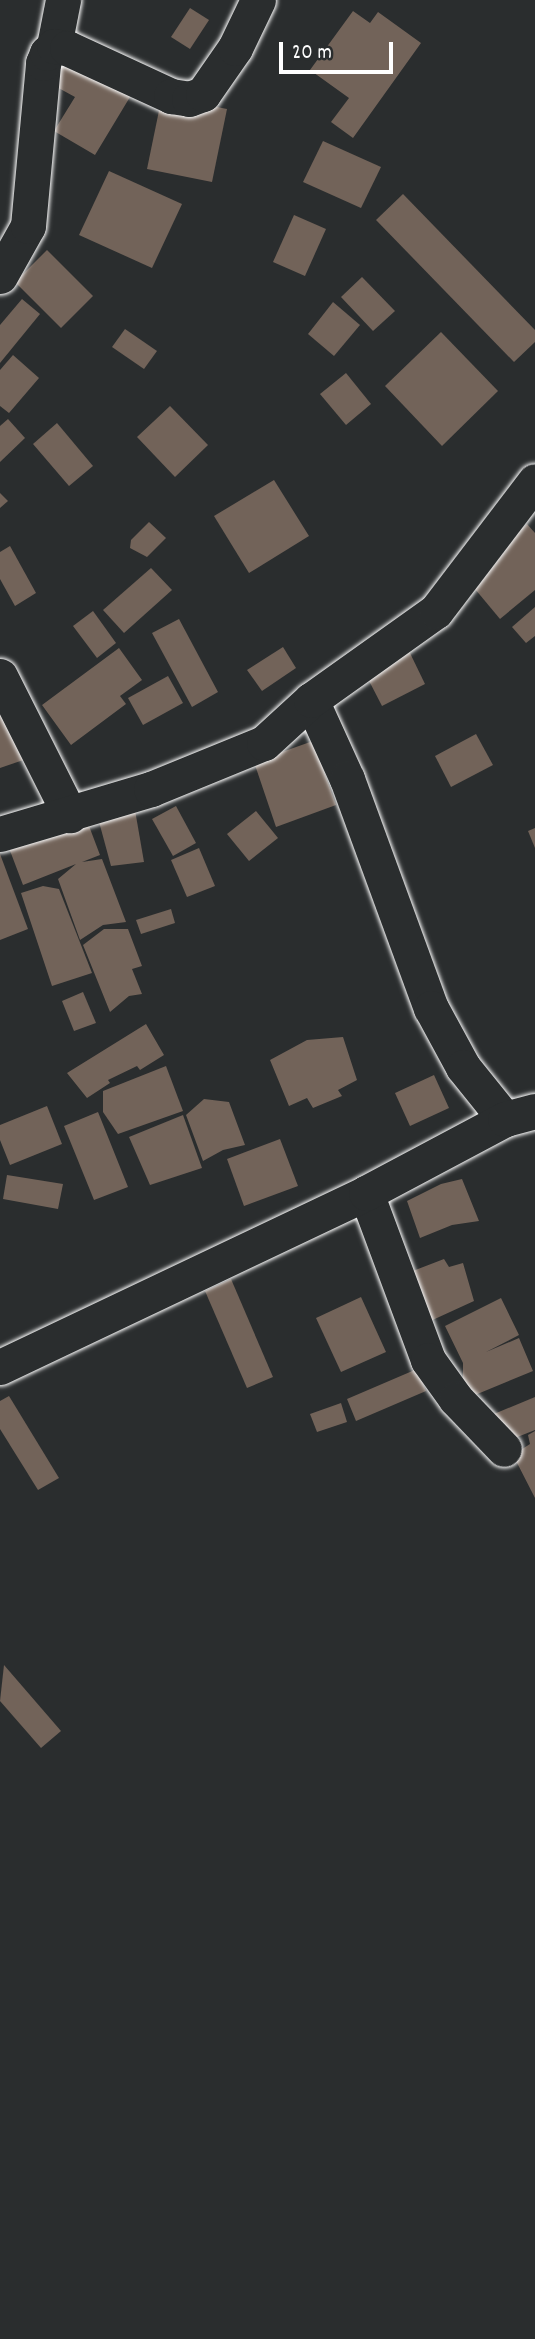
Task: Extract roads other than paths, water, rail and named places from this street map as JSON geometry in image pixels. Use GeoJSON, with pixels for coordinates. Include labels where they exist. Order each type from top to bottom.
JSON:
{"type":"FeatureCollection","features":[{"type":"Feature","properties":{"kind":"street"},"geometry":{"type":"LineString","coordinates":[[0,276],[28,226],[43,63],[54,46],[62,0]]}},
{"type":"Feature","properties":{"kind":"street"},"geometry":{"type":"LineString","coordinates":[[54,46],[189,99],[203,94],[236,48],[258,0]]}},
{"type":"Feature","properties":{"kind":"street"},"geometry":{"type":"LineString","coordinates":[[0,834],[151,789],[264,743],[310,700],[436,611],[535,481]]}},
{"type":"Feature","properties":{"kind":"street"},"geometry":{"type":"LineString","coordinates":[[0,676],[70,815]]}},
{"type":"Feature","properties":{"kind":"street"},"geometry":{"type":"LineString","coordinates":[[0,1367],[366,1193],[520,1115],[463,1067],[431,1008],[347,779],[310,700]]}},
{"type":"Feature","properties":{"kind":"street"},"geometry":{"type":"LineString","coordinates":[[366,1193],[428,1360],[456,1399],[504,1449]]}}]}
